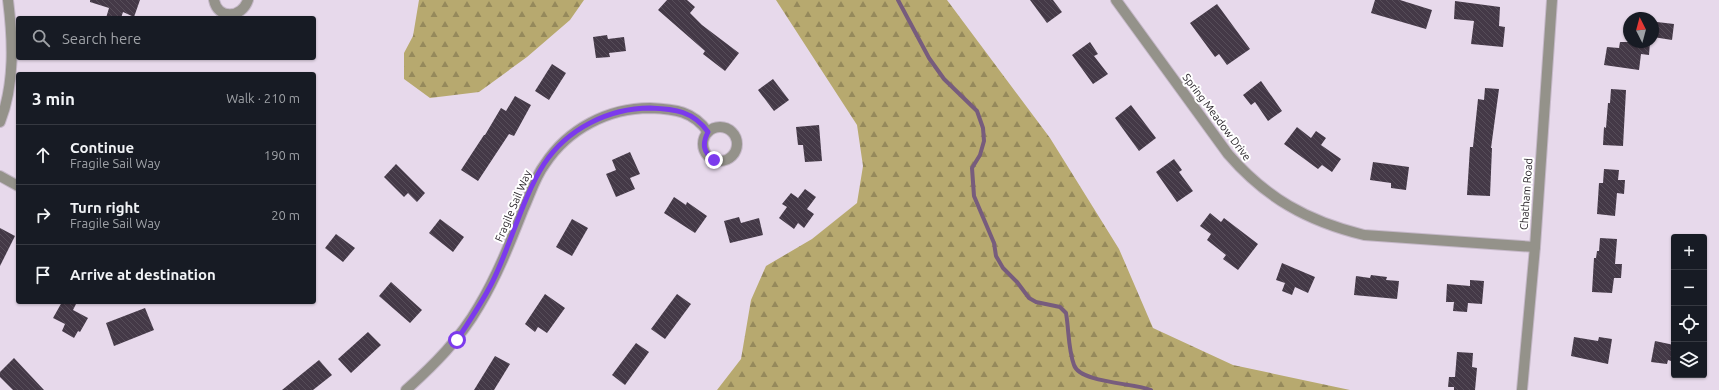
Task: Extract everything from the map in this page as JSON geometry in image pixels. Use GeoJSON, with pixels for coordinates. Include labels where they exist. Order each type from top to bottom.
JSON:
{"type":"FeatureCollection","features":[{"type":"Feature","properties":{"kind":"street"},"geometry":{"type":"LineString","coordinates":[[0,122],[9,83],[12,55],[8,0]]}},
{"type":"Feature","properties":{"kind":"street"},"geometry":{"type":"LineString","coordinates":[[214,0],[215,5],[221,12],[228,15],[238,14],[244,9],[248,0]]}},
{"type":"Feature","properties":{"kind":"street","name":"Spring Meadow Drive"},"geometry":{"type":"LineString","coordinates":[[1116,0],[1228,154],[1247,176],[1284,204],[1310,218],[1337,229],[1364,235],[1535,247]]}},
{"type":"Feature","properties":{"kind":"street","name":"Chatham Road"},"geometry":{"type":"LineString","coordinates":[[1522,390],[1535,247],[1552,0]]}},
{"type":"Feature","properties":{"kind":"street","name":"Fragile Sail Way"},"geometry":{"type":"LineString","coordinates":[[406,390],[431,368],[457,340],[479,307],[497,274],[544,164],[560,144],[581,128],[603,117],[644,108],[665,108],[690,115],[700,121],[708,132]]}},
{"type":"Feature","properties":{"kind":"street"},"geometry":{"type":"LineString","coordinates":[[0,176],[16,185]]}},
{"type":"Feature","properties":{"kind":"green space"},"geometry":{"type":"Polygon","coordinates":[[[419,0],[584,0],[570,20],[527,57],[479,92],[430,98],[404,79],[404,53],[413,36],[419,0]]]}},
{"type":"Feature","properties":{"kind":"green space"},"geometry":{"type":"Polygon","coordinates":[[[776,0],[947,0],[1050,138],[1119,249],[1153,328],[1233,365],[1350,390],[717,390],[741,359],[751,300],[766,266],[812,239],[857,203],[863,166],[857,125],[776,0]]]}},
{"type":"Feature","properties":{"kind":"building"},"geometry":{"type":"Polygon","coordinates":[[[90,0],[140,0],[134,16],[123,12],[122,16],[107,16],[109,8],[90,2],[90,0]]]}},
{"type":"Feature","properties":{"kind":"building"},"geometry":{"type":"Polygon","coordinates":[[[667,0],[687,0],[695,7],[690,13],[702,25],[739,53],[725,71],[703,54],[705,51],[658,10],[667,0]]]}},
{"type":"Feature","properties":{"kind":"building"},"geometry":{"type":"Polygon","coordinates":[[[1030,0],[1053,0],[1062,12],[1047,23],[1030,0]]]}},
{"type":"Feature","properties":{"kind":"building"},"geometry":{"type":"Polygon","coordinates":[[[1375,0],[1400,0],[1432,10],[1426,29],[1371,13],[1375,0]]]}},
{"type":"Feature","properties":{"kind":"building"},"geometry":{"type":"Polygon","coordinates":[[[1455,1],[1500,7],[1499,26],[1505,27],[1503,47],[1471,44],[1474,21],[1454,19],[1455,1]]]}},
{"type":"Feature","properties":{"kind":"building"},"geometry":{"type":"Polygon","coordinates":[[[1217,4],[1250,49],[1227,65],[1219,54],[1215,57],[1190,23],[1217,4]]]}},
{"type":"Feature","properties":{"kind":"building"},"geometry":{"type":"Polygon","coordinates":[[[1659,22],[1674,24],[1672,40],[1659,38],[1659,22]]]}},
{"type":"Feature","properties":{"kind":"building"},"geometry":{"type":"Polygon","coordinates":[[[607,35],[608,39],[624,37],[626,51],[609,53],[610,57],[596,58],[593,37],[607,35]]]}},
{"type":"Feature","properties":{"kind":"building"},"geometry":{"type":"Polygon","coordinates":[[[1090,42],[1098,54],[1094,56],[1108,74],[1093,84],[1072,55],[1090,42]]]}},
{"type":"Feature","properties":{"kind":"building"},"geometry":{"type":"Polygon","coordinates":[[[1620,42],[1623,42],[1623,48],[1650,48],[1649,55],[1641,54],[1639,70],[1604,65],[1607,47],[1619,48],[1620,42]]]}},
{"type":"Feature","properties":{"kind":"building"},"geometry":{"type":"Polygon","coordinates":[[[552,64],[566,73],[549,100],[535,91],[552,64]]]}},
{"type":"Feature","properties":{"kind":"building"},"geometry":{"type":"Polygon","coordinates":[[[773,79],[789,100],[774,111],[758,90],[773,79]]]}},
{"type":"Feature","properties":{"kind":"building"},"geometry":{"type":"Polygon","coordinates":[[[1261,81],[1282,111],[1268,121],[1255,102],[1251,105],[1243,95],[1261,81]]]}},
{"type":"Feature","properties":{"kind":"building"},"geometry":{"type":"Polygon","coordinates":[[[1485,88],[1499,89],[1491,148],[1490,196],[1467,195],[1470,147],[1473,147],[1478,99],[1484,100],[1485,88]]]}},
{"type":"Feature","properties":{"kind":"building"},"geometry":{"type":"Polygon","coordinates":[[[1611,89],[1626,90],[1623,146],[1603,145],[1604,127],[1606,128],[1611,89]]]}},
{"type":"Feature","properties":{"kind":"building"},"geometry":{"type":"Polygon","coordinates":[[[515,96],[531,105],[514,136],[509,134],[478,181],[461,170],[501,108],[506,111],[515,96]]]}},
{"type":"Feature","properties":{"kind":"building"},"geometry":{"type":"Polygon","coordinates":[[[1131,105],[1156,138],[1139,151],[1115,118],[1131,105]]]}},
{"type":"Feature","properties":{"kind":"building"},"geometry":{"type":"Polygon","coordinates":[[[819,125],[822,161],[805,162],[803,145],[798,145],[796,127],[819,125]]]}},
{"type":"Feature","properties":{"kind":"building"},"geometry":{"type":"Polygon","coordinates":[[[1297,127],[1311,138],[1316,131],[1326,138],[1321,145],[1341,159],[1332,172],[1322,165],[1318,169],[1284,144],[1297,127]]]}},
{"type":"Feature","properties":{"kind":"building"},"geometry":{"type":"Polygon","coordinates":[[[630,152],[640,174],[630,178],[635,189],[616,197],[606,174],[616,170],[612,160],[630,152]]]}},
{"type":"Feature","properties":{"kind":"building"},"geometry":{"type":"Polygon","coordinates":[[[1174,159],[1182,170],[1179,172],[1193,191],[1177,202],[1156,172],[1174,159]]]}},
{"type":"Feature","properties":{"kind":"building"},"geometry":{"type":"Polygon","coordinates":[[[1373,162],[1409,167],[1406,190],[1391,188],[1391,183],[1370,180],[1373,162]]]}},
{"type":"Feature","properties":{"kind":"building"},"geometry":{"type":"Polygon","coordinates":[[[396,164],[425,193],[417,202],[408,193],[404,197],[384,177],[396,164]]]}},
{"type":"Feature","properties":{"kind":"building"},"geometry":{"type":"Polygon","coordinates":[[[1604,169],[1619,170],[1618,180],[1625,180],[1624,194],[1617,193],[1615,216],[1597,214],[1599,183],[1603,183],[1604,169]]]}},
{"type":"Feature","properties":{"kind":"building"},"geometry":{"type":"Polygon","coordinates":[[[805,189],[816,197],[807,209],[814,214],[804,228],[798,223],[794,229],[779,218],[787,207],[782,204],[791,193],[798,198],[805,189]]]}},
{"type":"Feature","properties":{"kind":"building"},"geometry":{"type":"Polygon","coordinates":[[[674,197],[686,205],[687,202],[707,216],[695,233],[664,213],[674,197]]]}},
{"type":"Feature","properties":{"kind":"building"},"geometry":{"type":"Polygon","coordinates":[[[1210,213],[1221,222],[1224,218],[1258,244],[1238,270],[1223,259],[1226,255],[1207,240],[1211,234],[1200,226],[1210,213]]]}},
{"type":"Feature","properties":{"kind":"building"},"geometry":{"type":"Polygon","coordinates":[[[739,217],[741,223],[759,218],[763,235],[730,243],[724,221],[739,217]]]}},
{"type":"Feature","properties":{"kind":"building"},"geometry":{"type":"Polygon","coordinates":[[[440,219],[464,237],[453,252],[429,233],[440,219]]]}},
{"type":"Feature","properties":{"kind":"building"},"geometry":{"type":"Polygon","coordinates":[[[572,219],[588,228],[572,256],[556,247],[572,219]]]}},
{"type":"Feature","properties":{"kind":"building"},"geometry":{"type":"Polygon","coordinates":[[[0,228],[15,236],[0,266],[0,228]]]}},
{"type":"Feature","properties":{"kind":"building"},"geometry":{"type":"Polygon","coordinates":[[[336,234],[355,248],[343,262],[325,248],[336,234]]]}},
{"type":"Feature","properties":{"kind":"building"},"geometry":{"type":"Polygon","coordinates":[[[1600,238],[1617,239],[1615,264],[1622,264],[1621,278],[1614,278],[1612,293],[1592,292],[1594,258],[1596,258],[1597,251],[1599,251],[1600,238]]]}},
{"type":"Feature","properties":{"kind":"building"},"geometry":{"type":"Polygon","coordinates":[[[1282,263],[1315,277],[1308,293],[1295,287],[1292,295],[1282,291],[1285,283],[1276,280],[1282,263]]]}},
{"type":"Feature","properties":{"kind":"building"},"geometry":{"type":"Polygon","coordinates":[[[1371,275],[1387,277],[1386,280],[1399,281],[1397,299],[1354,295],[1356,276],[1370,278],[1371,275]]]}},
{"type":"Feature","properties":{"kind":"building"},"geometry":{"type":"Polygon","coordinates":[[[1470,280],[1484,281],[1482,304],[1468,303],[1467,312],[1453,311],[1454,302],[1446,302],[1447,284],[1470,286],[1470,280]]]}},
{"type":"Feature","properties":{"kind":"building"},"geometry":{"type":"Polygon","coordinates":[[[391,282],[422,310],[410,323],[379,296],[391,282]]]}},
{"type":"Feature","properties":{"kind":"building"},"geometry":{"type":"Polygon","coordinates":[[[545,294],[565,308],[547,333],[538,327],[535,332],[525,324],[545,294]]]}},
{"type":"Feature","properties":{"kind":"building"},"geometry":{"type":"Polygon","coordinates":[[[677,294],[691,304],[665,339],[651,329],[677,294]]]}},
{"type":"Feature","properties":{"kind":"building"},"geometry":{"type":"Polygon","coordinates":[[[61,304],[76,304],[73,310],[88,318],[80,332],[78,331],[74,338],[62,331],[65,324],[53,318],[61,304]]]}},
{"type":"Feature","properties":{"kind":"building"},"geometry":{"type":"Polygon","coordinates":[[[145,308],[154,330],[114,346],[106,323],[145,308]]]}},
{"type":"Feature","properties":{"kind":"building"},"geometry":{"type":"Polygon","coordinates":[[[368,332],[381,345],[351,373],[338,359],[368,332]]]}},
{"type":"Feature","properties":{"kind":"building"},"geometry":{"type":"Polygon","coordinates":[[[1574,337],[1598,341],[1599,337],[1612,339],[1608,364],[1571,356],[1574,337]]]}},
{"type":"Feature","properties":{"kind":"building"},"geometry":{"type":"Polygon","coordinates":[[[1655,341],[1671,344],[1671,361],[1668,360],[1667,364],[1651,362],[1655,341]]]}},
{"type":"Feature","properties":{"kind":"building"},"geometry":{"type":"Polygon","coordinates":[[[636,343],[649,352],[625,385],[612,375],[636,343]]]}},
{"type":"Feature","properties":{"kind":"building"},"geometry":{"type":"Polygon","coordinates":[[[1457,352],[1473,353],[1472,367],[1477,368],[1475,390],[1454,390],[1454,387],[1448,387],[1449,377],[1455,377],[1457,352]]]}},
{"type":"Feature","properties":{"kind":"building"},"geometry":{"type":"Polygon","coordinates":[[[495,356],[510,364],[494,390],[474,390],[495,356]]]}},
{"type":"Feature","properties":{"kind":"building"},"geometry":{"type":"Polygon","coordinates":[[[14,358],[44,390],[13,390],[0,377],[0,372],[14,358]]]}},
{"type":"Feature","properties":{"kind":"building"},"geometry":{"type":"Polygon","coordinates":[[[319,360],[332,375],[313,390],[282,390],[319,360]]]}},
{"type":"Feature","properties":{"kind":"waterway"},"geometry":{"type":"LineString","coordinates":[[898,0],[929,58],[944,79],[977,111],[983,128],[984,141],[980,155],[972,168],[974,196],[994,243],[996,256],[1003,268],[1017,282],[1029,298],[1036,302],[1060,307],[1066,313],[1071,353],[1074,365],[1078,371],[1086,376],[1108,382],[1151,390]]}},
{"type":"Feature","properties":{"kind":"route"},"geometry":{"type":"LineString","coordinates":[[457,340],[479,307],[497,274],[530,193],[544,164],[560,144],[581,128],[603,117],[626,111],[644,108],[665,108],[678,111],[690,115],[700,121],[708,132],[704,141],[704,149],[708,156],[714,160]]}}]}
